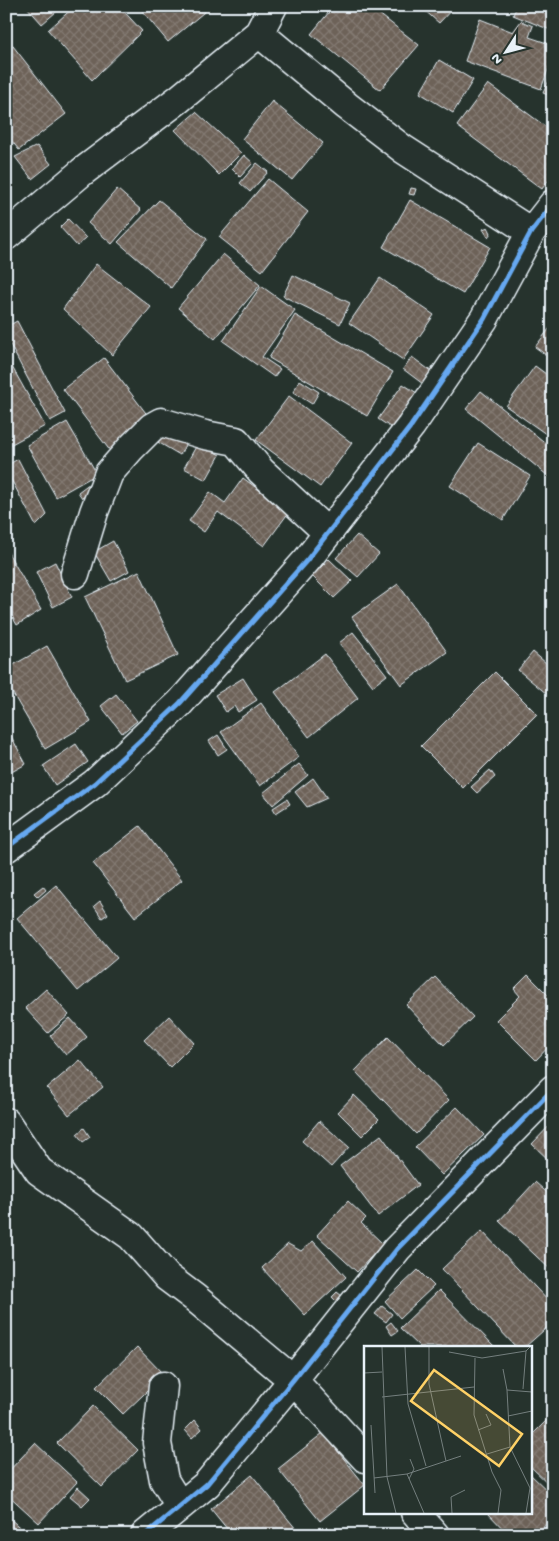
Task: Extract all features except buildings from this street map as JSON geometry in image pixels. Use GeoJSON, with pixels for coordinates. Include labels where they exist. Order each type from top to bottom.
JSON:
{"type":"FeatureCollection","features":[{"type":"Feature","properties":{"kind":"street"},"geometry":{"type":"LineString","coordinates":[[6,236],[82,172],[179,99],[259,33],[273,6]]}},
{"type":"Feature","properties":{"kind":"street"},"geometry":{"type":"LineString","coordinates":[[259,33],[347,106],[403,149],[531,232]]}},
{"type":"Feature","properties":{"kind":"street"},"geometry":{"type":"LineString","coordinates":[[6,848],[95,783],[180,703],[307,560],[411,426],[484,320],[531,232],[553,204]]}},
{"type":"Feature","properties":{"kind":"street"},"geometry":{"type":"LineString","coordinates":[[74,574],[94,512],[109,474],[130,448],[152,427],[161,422],[205,435],[236,441],[261,471],[328,533]]}},
{"type":"Feature","properties":{"kind":"street"},"geometry":{"type":"LineString","coordinates":[[145,1535],[207,1484],[294,1380],[397,1249],[553,1089]]}},
{"type":"Feature","properties":{"kind":"street"},"geometry":{"type":"LineString","coordinates":[[6,1122],[39,1171],[131,1236],[167,1277],[294,1380],[364,1457]]}},
{"type":"Feature","properties":{"kind":"street"},"geometry":{"type":"LineString","coordinates":[[163,1386],[157,1443],[164,1480],[180,1506]]}},
{"type":"Feature","properties":{"kind":"street"},"geometry":{"type":"LineString","coordinates":[[417,1514],[435,1535]]}},
{"type":"Feature","properties":{"kind":"cycle path"},"geometry":{"type":"LineString","coordinates":[[6,848],[95,783],[180,703],[307,560],[411,426],[484,319],[531,232],[553,204]]}},
{"type":"Feature","properties":{"kind":"cycle path"},"geometry":{"type":"LineString","coordinates":[[145,1535],[207,1484],[397,1249],[553,1089]]}}]}
